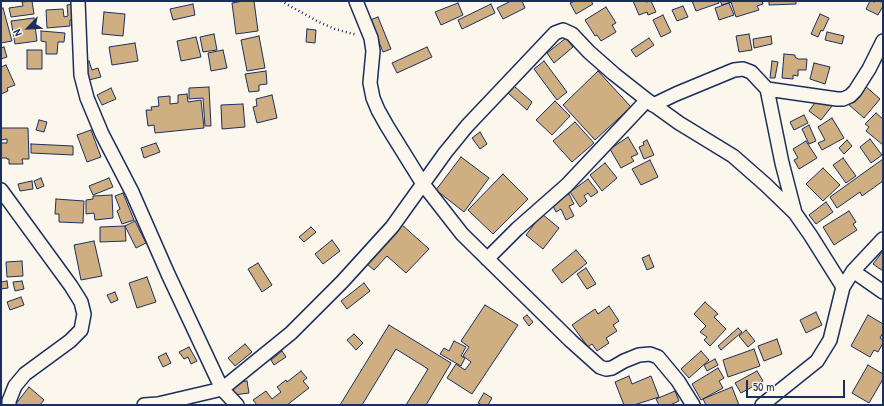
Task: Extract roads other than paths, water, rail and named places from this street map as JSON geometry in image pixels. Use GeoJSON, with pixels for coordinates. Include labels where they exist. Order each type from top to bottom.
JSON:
{"type":"FeatureCollection","features":[{"type":"Feature","properties":{"kind":"street"},"geometry":{"type":"LineString","coordinates":[[78,1],[81,75],[86,98],[102,134],[132,192],[222,390],[237,405]]}},
{"type":"Feature","properties":{"kind":"street"},"geometry":{"type":"LineString","coordinates":[[356,1],[371,38],[373,51],[370,83],[373,98],[387,126],[423,184],[462,234],[571,342],[600,367],[606,370],[639,355],[650,354],[658,357],[678,380],[693,405]]}},
{"type":"Feature","properties":{"kind":"street"},"geometry":{"type":"LineString","coordinates":[[144,405],[157,405],[222,390],[291,333],[342,282],[392,227],[445,153],[467,126],[555,34],[563,30],[572,34],[589,52],[650,103],[733,156],[766,185],[795,213],[843,287]]}},
{"type":"Feature","properties":{"kind":"street"},"geometry":{"type":"LineString","coordinates":[[767,89],[844,99],[850,96],[855,90],[869,69],[883,41]]}},
{"type":"Feature","properties":{"kind":"street"},"geometry":{"type":"LineString","coordinates":[[487,259],[517,229],[567,185],[650,103],[734,70],[743,69],[751,72],[767,89],[782,163],[795,213]]}},
{"type":"Feature","properties":{"kind":"street"},"geometry":{"type":"LineString","coordinates":[[1,190],[71,286],[81,302],[84,314],[80,330],[70,341],[25,374],[15,386],[8,405]]}},
{"type":"Feature","properties":{"kind":"street"},"geometry":{"type":"LineString","coordinates":[[762,405],[817,361],[830,340],[843,287],[853,271],[883,239]]}},
{"type":"Feature","properties":{"kind":"street"},"geometry":{"type":"LineString","coordinates":[[853,271],[883,292]]}}]}
